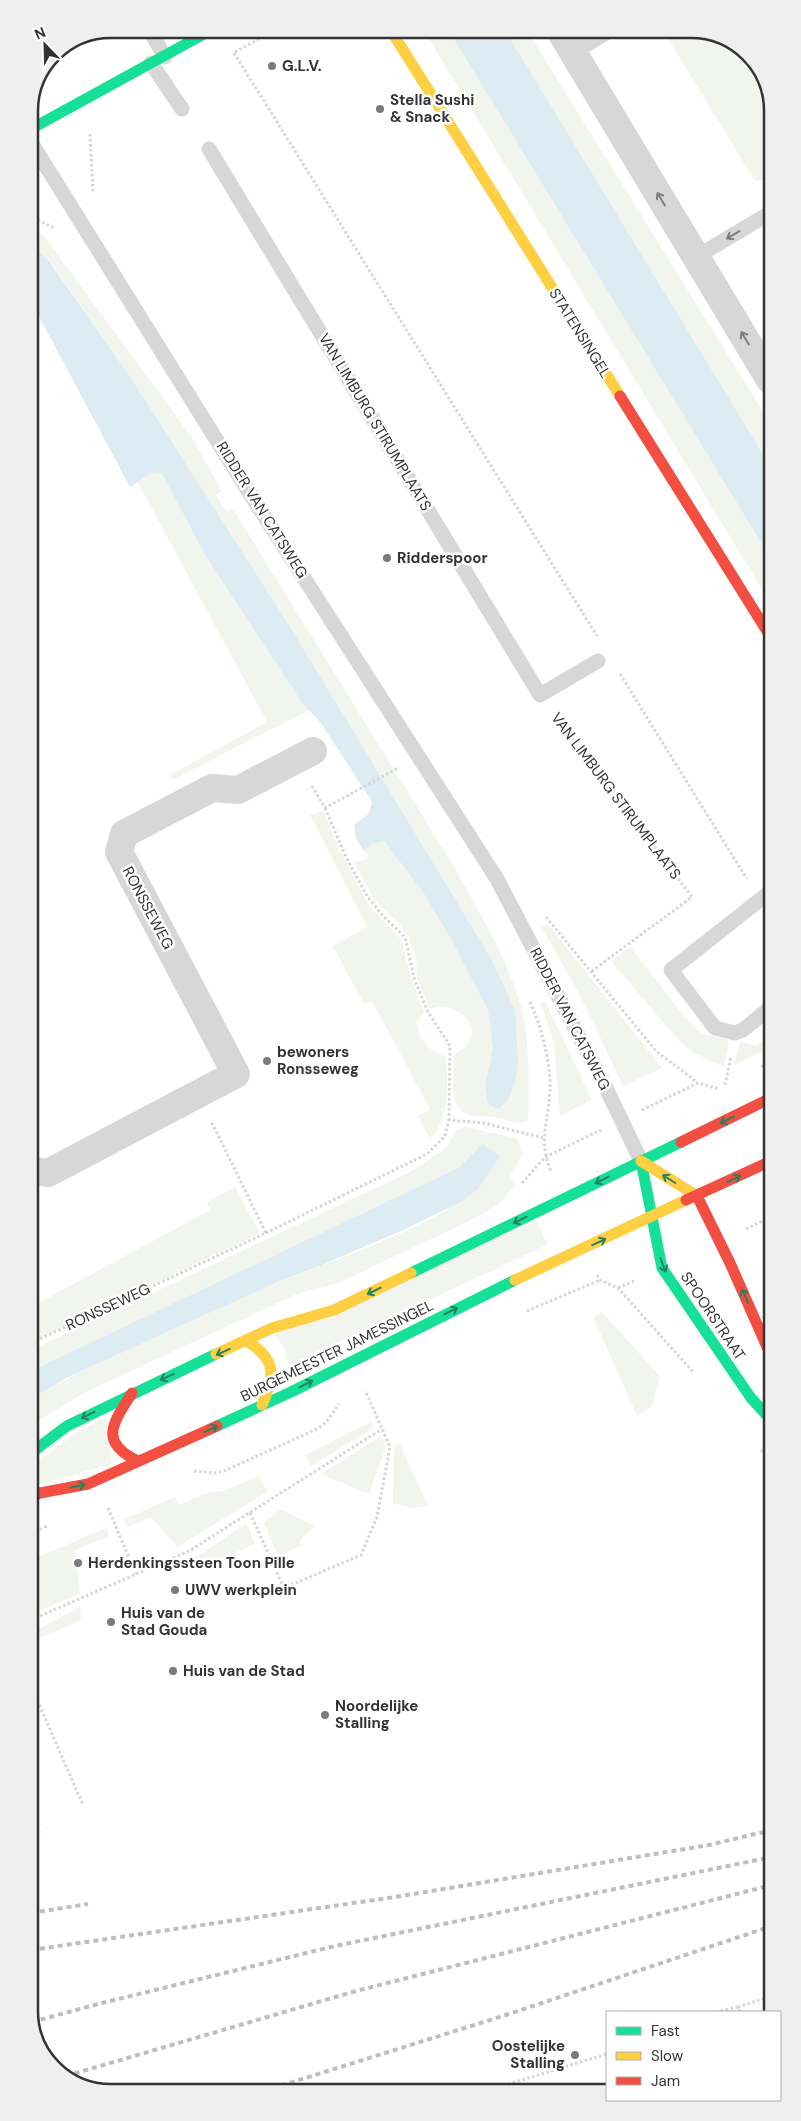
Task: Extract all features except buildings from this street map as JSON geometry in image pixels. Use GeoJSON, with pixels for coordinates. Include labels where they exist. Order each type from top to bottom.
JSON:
{"type":"FeatureCollection","features":[{"type":"Feature","properties":{"kind":"main road"},"geometry":{"type":"LineString","coordinates":[[38,125],[197,38]]}},
{"type":"Feature","properties":{"kind":"main road","name":"STATENSINGEL"},"geometry":{"type":"LineString","coordinates":[[396,38],[764,626]]}},
{"type":"Feature","properties":{"kind":"main road"},"geometry":{"type":"LineString","coordinates":[[38,1448],[68,1426],[132,1393],[272,1328],[334,1310],[764,1101]]}},
{"type":"Feature","properties":{"kind":"main road"},"geometry":{"type":"LineString","coordinates":[[641,1161],[697,1196]]}},
{"type":"Feature","properties":{"kind":"main road","name":"SPOORSTRAAT"},"geometry":{"type":"LineString","coordinates":[[641,1161],[662,1268],[751,1398],[764,1412]]}},
{"type":"Feature","properties":{"kind":"main road","name":"BURGEMEESTER JAMESSINGEL"},"geometry":{"type":"LineString","coordinates":[[38,1494],[88,1484],[262,1405],[478,1297],[764,1164]]}},
{"type":"Feature","properties":{"kind":"main road","name":"SPOORSTRAAT"},"geometry":{"type":"LineString","coordinates":[[697,1196],[730,1263],[764,1340]]}},
{"type":"Feature","properties":{"kind":"main road"},"geometry":{"type":"LineString","coordinates":[[247,1341],[266,1355],[273,1366],[272,1383],[262,1405]]}},
{"type":"Feature","properties":{"kind":"main road"},"geometry":{"type":"LineString","coordinates":[[132,1393],[114,1420],[111,1432],[116,1449],[125,1457],[138,1461]]}},
{"type":"Feature","properties":{"kind":"street"},"geometry":{"type":"LineString","coordinates":[[564,38],[764,370]]}},
{"type":"Feature","properties":{"kind":"street","name":"RONSSEWEG"},"geometry":{"type":"LineString","coordinates":[[38,1171],[48,1173],[236,1074],[119,852],[124,834],[212,788],[238,790],[305,755]]}},
{"type":"Feature","properties":{"kind":"lane"},"geometry":{"type":"LineString","coordinates":[[152,38],[158,60],[182,109]]}},
{"type":"Feature","properties":{"kind":"lane","name":"VAN LIMBURG STIRUMPLAATS"},"geometry":{"type":"LineString","coordinates":[[209,149],[540,695]]}},
{"type":"Feature","properties":{"kind":"lane","name":"RIDDER VAN CATSWEG"},"geometry":{"type":"LineString","coordinates":[[38,153],[254,500],[497,879],[605,1086],[641,1161]]}},
{"type":"Feature","properties":{"kind":"lane"},"geometry":{"type":"LineString","coordinates":[[696,257],[764,217]]}},
{"type":"Feature","properties":{"kind":"lane"},"geometry":{"type":"LineString","coordinates":[[540,695],[598,661]]}},
{"type":"Feature","properties":{"kind":"lane"},"geometry":{"type":"LineString","coordinates":[[764,896],[671,970],[715,1028],[735,1033],[743,1030],[764,1014]]}},
{"type":"Feature","properties":{"kind":"path"},"geometry":{"type":"LineString","coordinates":[[234,53],[599,640]]}},
{"type":"Feature","properties":{"kind":"path"},"geometry":{"type":"LineString","coordinates":[[620,673],[764,893]]}},
{"type":"Feature","properties":{"kind":"path","name":"VAN LIMBURG STIRUMPLAATS"},"geometry":{"type":"LineString","coordinates":[[540,695],[692,897],[592,971]]}},
{"type":"Feature","properties":{"kind":"path"},"geometry":{"type":"LineString","coordinates":[[305,755],[346,857],[367,896],[382,916],[404,937],[414,978],[428,1012],[450,1046],[451,1104],[449,1120],[484,1123],[543,1138]]}},
{"type":"Feature","properties":{"kind":"path"},"geometry":{"type":"LineString","coordinates":[[325,808],[387,774]]}},
{"type":"Feature","properties":{"kind":"path","name":"RIDDER VAN CATSWEG"},"geometry":{"type":"LineString","coordinates":[[544,915],[552,921],[656,1051],[698,1083]]}},
{"type":"Feature","properties":{"kind":"path","name":"RIDDER VAN CATSWEG"},"geometry":{"type":"LineString","coordinates":[[530,1000],[541,1028],[550,1081],[543,1138],[545,1157]]}},
{"type":"Feature","properties":{"kind":"path"},"geometry":{"type":"LineString","coordinates":[[724,1090],[735,1033]]}},
{"type":"Feature","properties":{"kind":"path"},"geometry":{"type":"LineString","coordinates":[[197,1094],[266,1233]]}},
{"type":"Feature","properties":{"kind":"path","name":"RONSSEWEG"},"geometry":{"type":"LineString","coordinates":[[38,1341],[266,1233],[427,1154],[445,1136],[449,1120]]}},
{"type":"Feature","properties":{"kind":"path"},"geometry":{"type":"LineString","coordinates":[[600,1280],[618,1288]]}},
{"type":"Feature","properties":{"kind":"path"},"geometry":{"type":"LineString","coordinates":[[250,1513],[284,1588],[361,1554],[377,1517],[390,1447],[363,1384]]}},
{"type":"Feature","properties":{"kind":"path"},"geometry":{"type":"LineString","coordinates":[[38,1617],[190,1551],[382,1428]]}},
{"type":"Feature","properties":{"kind":"path"},"geometry":{"type":"LineString","coordinates":[[106,1505],[136,1574]]}},
{"type":"Feature","properties":{"kind":"path"},"geometry":{"type":"LineString","coordinates":[[38,1702],[83,1805]]}},
{"type":"Feature","properties":{"kind":"path"},"geometry":{"type":"LineString","coordinates":[[720,2011],[764,1999]]}},
{"type":"Feature","properties":{"kind":"path"},"geometry":{"type":"LineString","coordinates":[[738,2007],[740,2011]]}},
{"type":"Feature","properties":{"kind":"path"},"geometry":{"type":"LineString","coordinates":[[510,2084],[606,2054]]}},
{"type":"Feature","properties":{"kind":"shaded area"},"geometry":{"type":"Polygon","coordinates":[[[428,38],[532,38],[764,413],[764,593],[428,38]]]}},
{"type":"Feature","properties":{"kind":"shaded area"},"geometry":{"type":"Polygon","coordinates":[[[453,38],[509,38],[764,456],[764,547],[453,38]]]}},
{"type":"Feature","properties":{"kind":"shaded area"},"geometry":{"type":"Polygon","coordinates":[[[668,38],[696,38],[719,43],[739,56],[751,70],[761,91],[764,110],[764,180],[755,181],[668,38]]]}},
{"type":"Feature","properties":{"kind":"shaded area"},"geometry":{"type":"Polygon","coordinates":[[[38,233],[44,236],[191,436],[222,491],[216,495],[227,512],[233,509],[456,870],[484,920],[509,972],[524,1019],[529,1079],[528,1121],[515,1122],[494,1117],[470,1115],[461,1110],[457,1105],[453,1088],[454,1054],[466,1046],[471,1037],[471,1028],[468,1020],[451,1008],[430,1009],[417,978],[416,958],[408,936],[396,920],[375,901],[354,862],[365,860],[369,855],[364,851],[372,844],[384,841],[423,892],[451,939],[488,1010],[493,1049],[485,1086],[488,1104],[495,1107],[515,1010],[492,960],[292,630],[131,378],[50,261],[38,250],[38,233]]]}},
{"type":"Feature","properties":{"kind":"shaded area"},"geometry":{"type":"Polygon","coordinates":[[[38,251],[49,261],[131,378],[292,630],[492,960],[515,1010],[518,1062],[515,1081],[508,1100],[498,1109],[488,1104],[485,1086],[493,1049],[488,1010],[451,939],[423,892],[384,841],[372,844],[364,851],[356,839],[354,825],[369,813],[372,802],[321,723],[303,704],[207,558],[162,474],[154,472],[130,487],[38,315],[38,251]]]}},
{"type":"Feature","properties":{"kind":"shaded area"},"geometry":{"type":"Polygon","coordinates":[[[154,472],[162,474],[207,558],[309,710],[172,780],[170,775],[267,722],[138,483],[154,472]]]}},
{"type":"Feature","properties":{"kind":"shaded area"},"geometry":{"type":"Polygon","coordinates":[[[323,811],[338,847],[369,906],[401,939],[412,980],[424,1012],[417,1022],[422,1040],[429,1048],[446,1057],[447,1089],[445,1111],[437,1131],[430,1139],[418,1116],[430,1109],[372,1001],[364,1004],[333,946],[367,927],[310,815],[323,811]]]}},
{"type":"Feature","properties":{"kind":"shaded area"},"geometry":{"type":"Polygon","coordinates":[[[548,924],[662,1068],[623,1086],[582,999],[541,926],[548,924]]]}},
{"type":"Feature","properties":{"kind":"shaded area"},"geometry":{"type":"Polygon","coordinates":[[[630,947],[689,1022],[702,1033],[729,1040],[724,1067],[694,1053],[679,1041],[611,961],[630,947]]]}},
{"type":"Feature","properties":{"kind":"shaded area"},"geometry":{"type":"Polygon","coordinates":[[[545,1001],[592,1100],[560,1116],[554,1043],[541,1003],[545,1001]]]}},
{"type":"Feature","properties":{"kind":"shaded area"},"geometry":{"type":"Polygon","coordinates":[[[764,1041],[764,1050],[734,1065],[740,1042],[756,1045],[764,1041]]]}},
{"type":"Feature","properties":{"kind":"shaded area"},"geometry":{"type":"Polygon","coordinates":[[[466,1127],[516,1138],[523,1153],[510,1176],[515,1186],[498,1205],[465,1223],[338,1283],[297,1294],[86,1392],[38,1421],[38,1395],[66,1379],[257,1291],[410,1229],[457,1203],[478,1189],[482,1144],[458,1168],[38,1368],[38,1347],[410,1172],[445,1149],[457,1130],[466,1127]]]}},
{"type":"Feature","properties":{"kind":"shaded area"},"geometry":{"type":"Polygon","coordinates":[[[482,1144],[500,1156],[478,1189],[461,1202],[405,1229],[320,1266],[282,1280],[68,1377],[38,1395],[38,1368],[458,1168],[482,1144]]]}},
{"type":"Feature","properties":{"kind":"shaded area"},"geometry":{"type":"Polygon","coordinates":[[[235,1187],[260,1233],[38,1339],[38,1303],[210,1210],[207,1202],[235,1187]]]}},
{"type":"Feature","properties":{"kind":"shaded area"},"geometry":{"type":"Polygon","coordinates":[[[537,1221],[547,1245],[289,1365],[285,1350],[274,1333],[537,1221]]]}},
{"type":"Feature","properties":{"kind":"shaded area"},"geometry":{"type":"Polygon","coordinates":[[[602,1312],[660,1376],[652,1406],[637,1416],[593,1317],[602,1312]]]}},
{"type":"Feature","properties":{"kind":"shaded area"},"geometry":{"type":"Polygon","coordinates":[[[106,1417],[112,1464],[38,1484],[38,1462],[74,1434],[106,1417]]]}},
{"type":"Feature","properties":{"kind":"shaded area"},"geometry":{"type":"Polygon","coordinates":[[[372,1422],[374,1428],[311,1466],[305,1455],[372,1422]]]}},
{"type":"Feature","properties":{"kind":"shaded area"},"geometry":{"type":"Polygon","coordinates":[[[381,1436],[386,1447],[369,1494],[321,1474],[381,1436]]]}},
{"type":"Feature","properties":{"kind":"shaded area"},"geometry":{"type":"Polygon","coordinates":[[[400,1444],[428,1506],[412,1508],[393,1503],[394,1447],[400,1444]]]}},
{"type":"Feature","properties":{"kind":"shaded area"},"geometry":{"type":"Polygon","coordinates":[[[259,1476],[267,1492],[177,1547],[151,1517],[127,1527],[124,1519],[175,1497],[179,1505],[207,1493],[224,1491],[259,1476]]]}},
{"type":"Feature","properties":{"kind":"shaded area"},"geometry":{"type":"Polygon","coordinates":[[[280,1509],[314,1526],[299,1542],[301,1546],[278,1556],[264,1523],[280,1509]]]}},
{"type":"Feature","properties":{"kind":"shaded area"},"geometry":{"type":"Polygon","coordinates":[[[246,1523],[255,1544],[198,1569],[191,1561],[246,1523]]]}},
{"type":"Feature","properties":{"kind":"shaded area"},"geometry":{"type":"Polygon","coordinates":[[[106,1528],[109,1536],[75,1550],[80,1594],[38,1611],[38,1557],[106,1528]]]}},
{"type":"Feature","properties":{"kind":"shaded area"},"geometry":{"type":"Polygon","coordinates":[[[80,1607],[81,1620],[38,1639],[38,1629],[80,1607]]]}},
{"type":"Feature","properties":{"kind":"railway"},"geometry":{"type":"LineString","coordinates":[[38,1949],[395,1897],[709,1845],[764,1832]]}},
{"type":"Feature","properties":{"kind":"railway"},"geometry":{"type":"LineString","coordinates":[[38,2020],[335,1946],[764,1859]]}},
{"type":"Feature","properties":{"kind":"railway"},"geometry":{"type":"LineString","coordinates":[[74,2074],[356,1991],[764,1887]]}},
{"type":"Feature","properties":{"kind":"railway"},"geometry":{"type":"LineString","coordinates":[[38,1912],[88,1904]]}},
{"type":"Feature","properties":{"kind":"railway"},"geometry":{"type":"LineString","coordinates":[[288,2083],[506,2015],[764,1929]]}},
{"type":"Feature","properties":{"kind":"traffic: fast"},"geometry":{"type":"LineString","coordinates":[[38,125],[197,38]]}},
{"type":"Feature","properties":{"kind":"traffic: fast"},"geometry":{"type":"LineString","coordinates":[[411,1273],[681,1142]]}},
{"type":"Feature","properties":{"kind":"traffic: fast"},"geometry":{"type":"LineString","coordinates":[[641,1161],[662,1268],[751,1398],[764,1412]]}},
{"type":"Feature","properties":{"kind":"traffic: fast"},"geometry":{"type":"LineString","coordinates":[[217,1426],[291,1392],[515,1280]]}},
{"type":"Feature","properties":{"kind":"traffic: fast"},"geometry":{"type":"LineString","coordinates":[[38,1448],[67,1426],[216,1354]]}},
{"type":"Feature","properties":{"kind":"traffic: slow"},"geometry":{"type":"LineString","coordinates":[[396,38],[620,396]]}},
{"type":"Feature","properties":{"kind":"traffic: slow"},"geometry":{"type":"LineString","coordinates":[[641,1161],[697,1196]]}},
{"type":"Feature","properties":{"kind":"traffic: slow"},"geometry":{"type":"LineString","coordinates":[[515,1280],[686,1200]]}},
{"type":"Feature","properties":{"kind":"traffic: slow"},"geometry":{"type":"LineString","coordinates":[[216,1354],[272,1328],[334,1310],[411,1273]]}},
{"type":"Feature","properties":{"kind":"traffic: slow"},"geometry":{"type":"LineString","coordinates":[[247,1341],[264,1355],[271,1369],[271,1377],[262,1405]]}},
{"type":"Feature","properties":{"kind":"traffic: jam"},"geometry":{"type":"LineString","coordinates":[[620,396],[764,626]]}},
{"type":"Feature","properties":{"kind":"traffic: jam"},"geometry":{"type":"LineString","coordinates":[[681,1142],[764,1101]]}},
{"type":"Feature","properties":{"kind":"traffic: jam"},"geometry":{"type":"LineString","coordinates":[[686,1200],[764,1164]]}},
{"type":"Feature","properties":{"kind":"traffic: jam"},"geometry":{"type":"LineString","coordinates":[[697,1196],[730,1263],[764,1340]]}},
{"type":"Feature","properties":{"kind":"traffic: jam"},"geometry":{"type":"LineString","coordinates":[[132,1393],[119,1414],[113,1431],[118,1447],[125,1454],[138,1461]]}},
{"type":"Feature","properties":{"kind":"traffic: jam"},"geometry":{"type":"LineString","coordinates":[[38,1494],[88,1484],[217,1426]]}},
{"type":"Feature","properties":{"kind":"place","name":"G.L.V."},"geometry":{"type":"Point","coordinates":[272,66]}},
{"type":"Feature","properties":{"kind":"place","name":"Stella Sushi & Snack"},"geometry":{"type":"Point","coordinates":[380,109]}},
{"type":"Feature","properties":{"kind":"place","name":"Ridderspoor"},"geometry":{"type":"Point","coordinates":[387,558]}},
{"type":"Feature","properties":{"kind":"place","name":"bewoners Ronsseweg"},"geometry":{"type":"Point","coordinates":[267,1061]}},
{"type":"Feature","properties":{"kind":"place","name":"Herdenkingssteen Toon Pille"},"geometry":{"type":"Point","coordinates":[78,1563]}},
{"type":"Feature","properties":{"kind":"place","name":"UWV werkplein"},"geometry":{"type":"Point","coordinates":[175,1590]}},
{"type":"Feature","properties":{"kind":"place","name":"Huis van de Stad Gouda"},"geometry":{"type":"Point","coordinates":[111,1622]}},
{"type":"Feature","properties":{"kind":"place","name":"Huis van de Stad"},"geometry":{"type":"Point","coordinates":[173,1671]}},
{"type":"Feature","properties":{"kind":"place","name":"Noordelijke Stalling"},"geometry":{"type":"Point","coordinates":[325,1715]}},
{"type":"Feature","properties":{"kind":"place","name":"Oostelijke Stalling"},"geometry":{"type":"Point","coordinates":[575,2055]}}]}
